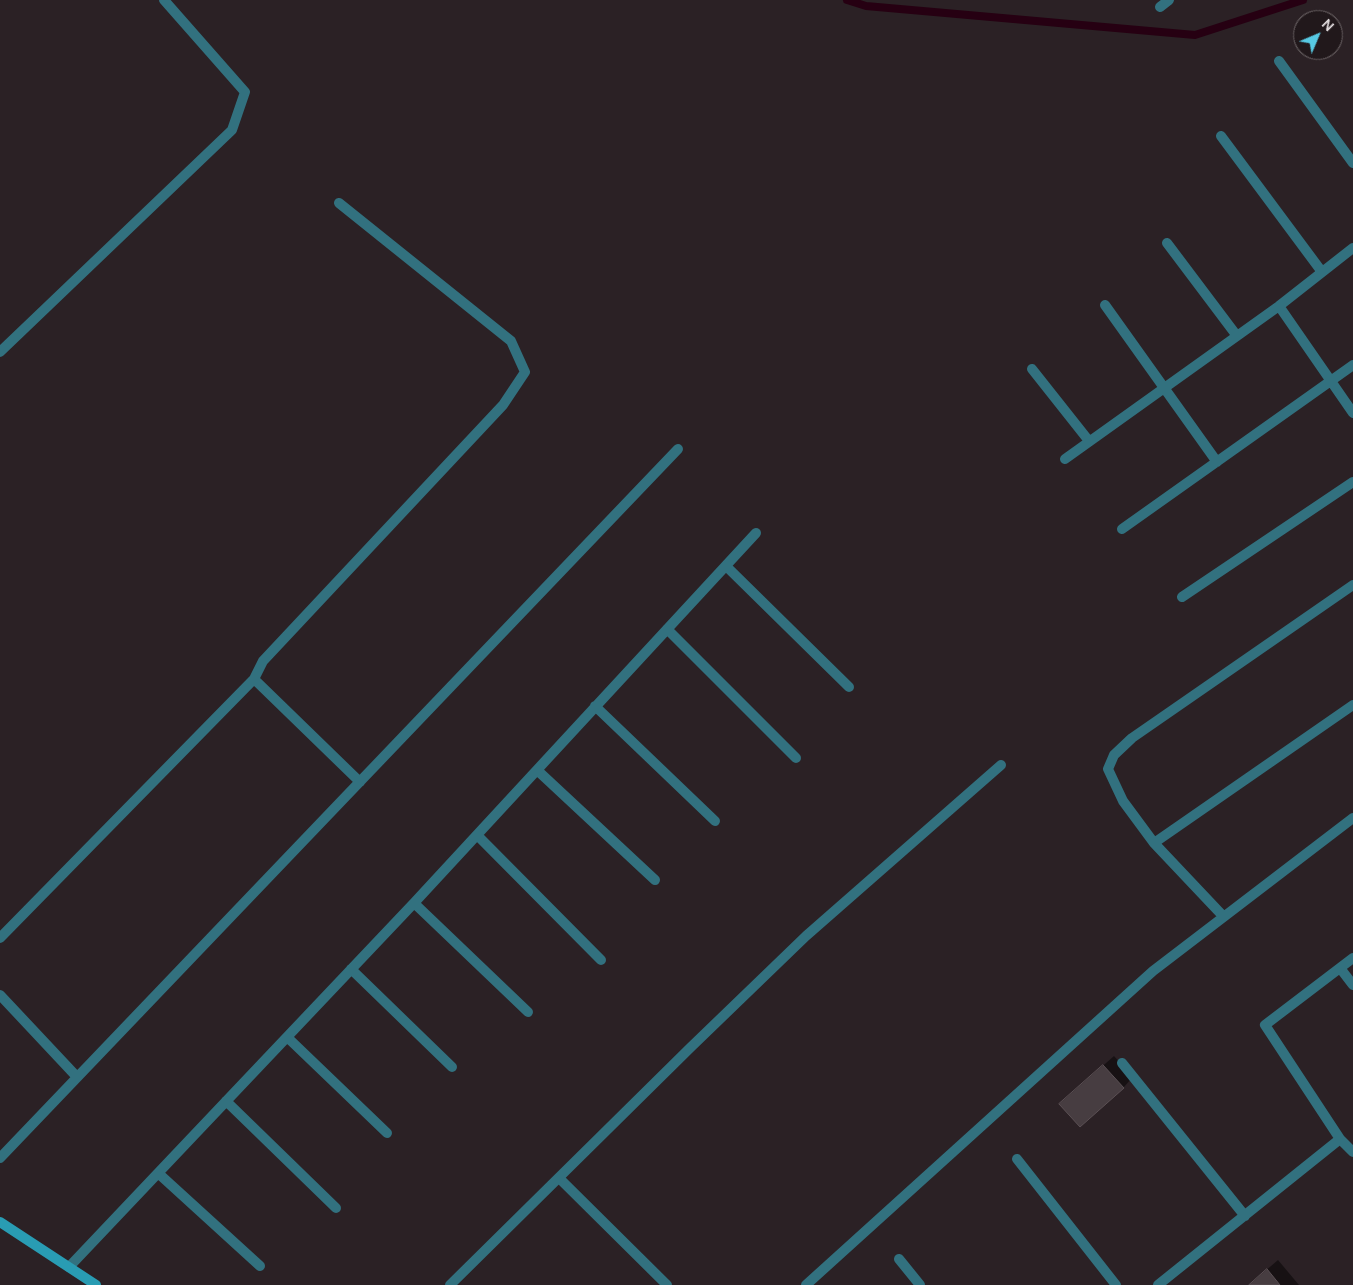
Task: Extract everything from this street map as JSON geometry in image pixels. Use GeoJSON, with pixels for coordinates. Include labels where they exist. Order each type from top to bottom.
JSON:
{"type":"FeatureCollection","features":[{"type":"Feature","properties":{"kind":"street"},"geometry":{"type":"LineString","coordinates":[[0,352],[232,130],[245,92],[164,0]]}},
{"type":"Feature","properties":{"kind":"street"},"geometry":{"type":"LineString","coordinates":[[1160,7],[1169,0]]}},
{"type":"Feature","properties":{"kind":"street"},"geometry":{"type":"LineString","coordinates":[[1279,61],[1353,163]]}},
{"type":"Feature","properties":{"kind":"street"},"geometry":{"type":"LineString","coordinates":[[1220,136],[1322,272]]}},
{"type":"Feature","properties":{"kind":"street"},"geometry":{"type":"LineString","coordinates":[[0,938],[254,679],[263,661],[504,405],[525,372],[511,341],[339,202]]}},
{"type":"Feature","properties":{"kind":"street"},"geometry":{"type":"LineString","coordinates":[[1167,243],[1237,336]]}},
{"type":"Feature","properties":{"kind":"street"},"geometry":{"type":"LineString","coordinates":[[1064,459],[1279,306],[1353,248]]}},
{"type":"Feature","properties":{"kind":"street"},"geometry":{"type":"LineString","coordinates":[[1104,305],[1217,462]]}},
{"type":"Feature","properties":{"kind":"street"},"geometry":{"type":"LineString","coordinates":[[1279,306],[1353,413]]}},
{"type":"Feature","properties":{"kind":"street"},"geometry":{"type":"LineString","coordinates":[[1122,529],[1353,365]]}},
{"type":"Feature","properties":{"kind":"street"},"geometry":{"type":"LineString","coordinates":[[1032,368],[1089,441]]}},
{"type":"Feature","properties":{"kind":"street"},"geometry":{"type":"LineString","coordinates":[[0,1158],[678,450]]}},
{"type":"Feature","properties":{"kind":"street"},"geometry":{"type":"LineString","coordinates":[[1182,597],[1353,482]]}},
{"type":"Feature","properties":{"kind":"street"},"geometry":{"type":"LineString","coordinates":[[69,1267],[414,903],[756,533]]}},
{"type":"Feature","properties":{"kind":"street"},"geometry":{"type":"LineString","coordinates":[[726,566],[850,687]]}},
{"type":"Feature","properties":{"kind":"street"},"geometry":{"type":"LineString","coordinates":[[1223,916],[1154,843],[1123,801],[1108,769],[1114,755],[1132,738],[1353,585]]}},
{"type":"Feature","properties":{"kind":"street"},"geometry":{"type":"LineString","coordinates":[[667,629],[796,758]]}},
{"type":"Feature","properties":{"kind":"street"},"geometry":{"type":"LineString","coordinates":[[254,679],[360,782]]}},
{"type":"Feature","properties":{"kind":"street"},"geometry":{"type":"LineString","coordinates":[[1154,843],[1353,705]]}},
{"type":"Feature","properties":{"kind":"street"},"geometry":{"type":"LineString","coordinates":[[595,706],[715,821]]}},
{"type":"Feature","properties":{"kind":"street"},"geometry":{"type":"LineString","coordinates":[[450,1285],[806,936],[1001,765]]}},
{"type":"Feature","properties":{"kind":"street"},"geometry":{"type":"LineString","coordinates":[[537,770],[655,880]]}},
{"type":"Feature","properties":{"kind":"street"},"geometry":{"type":"LineString","coordinates":[[806,1285],[1146,977],[1353,818]]}},
{"type":"Feature","properties":{"kind":"street"},"geometry":{"type":"LineString","coordinates":[[477,835],[601,960]]}},
{"type":"Feature","properties":{"kind":"street"},"geometry":{"type":"LineString","coordinates":[[414,903],[528,1012]]}},
{"type":"Feature","properties":{"kind":"street"},"geometry":{"type":"LineString","coordinates":[[1353,958],[1265,1025],[1340,1139],[1353,1152]]}},
{"type":"Feature","properties":{"kind":"street"},"geometry":{"type":"LineString","coordinates":[[1340,968],[1353,985]]}},
{"type":"Feature","properties":{"kind":"street"},"geometry":{"type":"LineString","coordinates":[[351,969],[452,1067]]}},
{"type":"Feature","properties":{"kind":"street"},"geometry":{"type":"LineString","coordinates":[[0,995],[77,1077]]}},
{"type":"Feature","properties":{"kind":"street"},"geometry":{"type":"LineString","coordinates":[[287,1037],[387,1133]]}},
{"type":"Feature","properties":{"kind":"street"},"geometry":{"type":"LineString","coordinates":[[1122,1063],[1245,1216]]}},
{"type":"Feature","properties":{"kind":"street"},"geometry":{"type":"LineString","coordinates":[[226,1101],[336,1208]]}},
{"type":"Feature","properties":{"kind":"street"},"geometry":{"type":"LineString","coordinates":[[1158,1285],[1340,1139]]}},
{"type":"Feature","properties":{"kind":"street"},"geometry":{"type":"LineString","coordinates":[[1017,1158],[1116,1285]]}},
{"type":"Feature","properties":{"kind":"street"},"geometry":{"type":"LineString","coordinates":[[158,1173],[260,1266]]}},
{"type":"Feature","properties":{"kind":"street"},"geometry":{"type":"LineString","coordinates":[[559,1178],[667,1285]]}},
{"type":"Feature","properties":{"kind":"street"},"geometry":{"type":"LineString","coordinates":[[0,1222],[96,1285]]}},
{"type":"Feature","properties":{"kind":"street"},"geometry":{"type":"LineString","coordinates":[[899,1260],[920,1285]]}},
{"type":"Feature","properties":{"kind":"building"},"geometry":{"type":"Polygon","coordinates":[[[1103,1065],[1124,1088],[1080,1127],[1059,1104],[1103,1065]]]}},
{"type":"Feature","properties":{"kind":"building"},"geometry":{"type":"Polygon","coordinates":[[[1267,1269],[1280,1285],[1249,1285],[1267,1269]]]}},
{"type":"Feature","properties":{"kind":"waterway"},"geometry":{"type":"LineString","coordinates":[[847,0],[866,6],[1195,35],[1303,0]]}}]}
